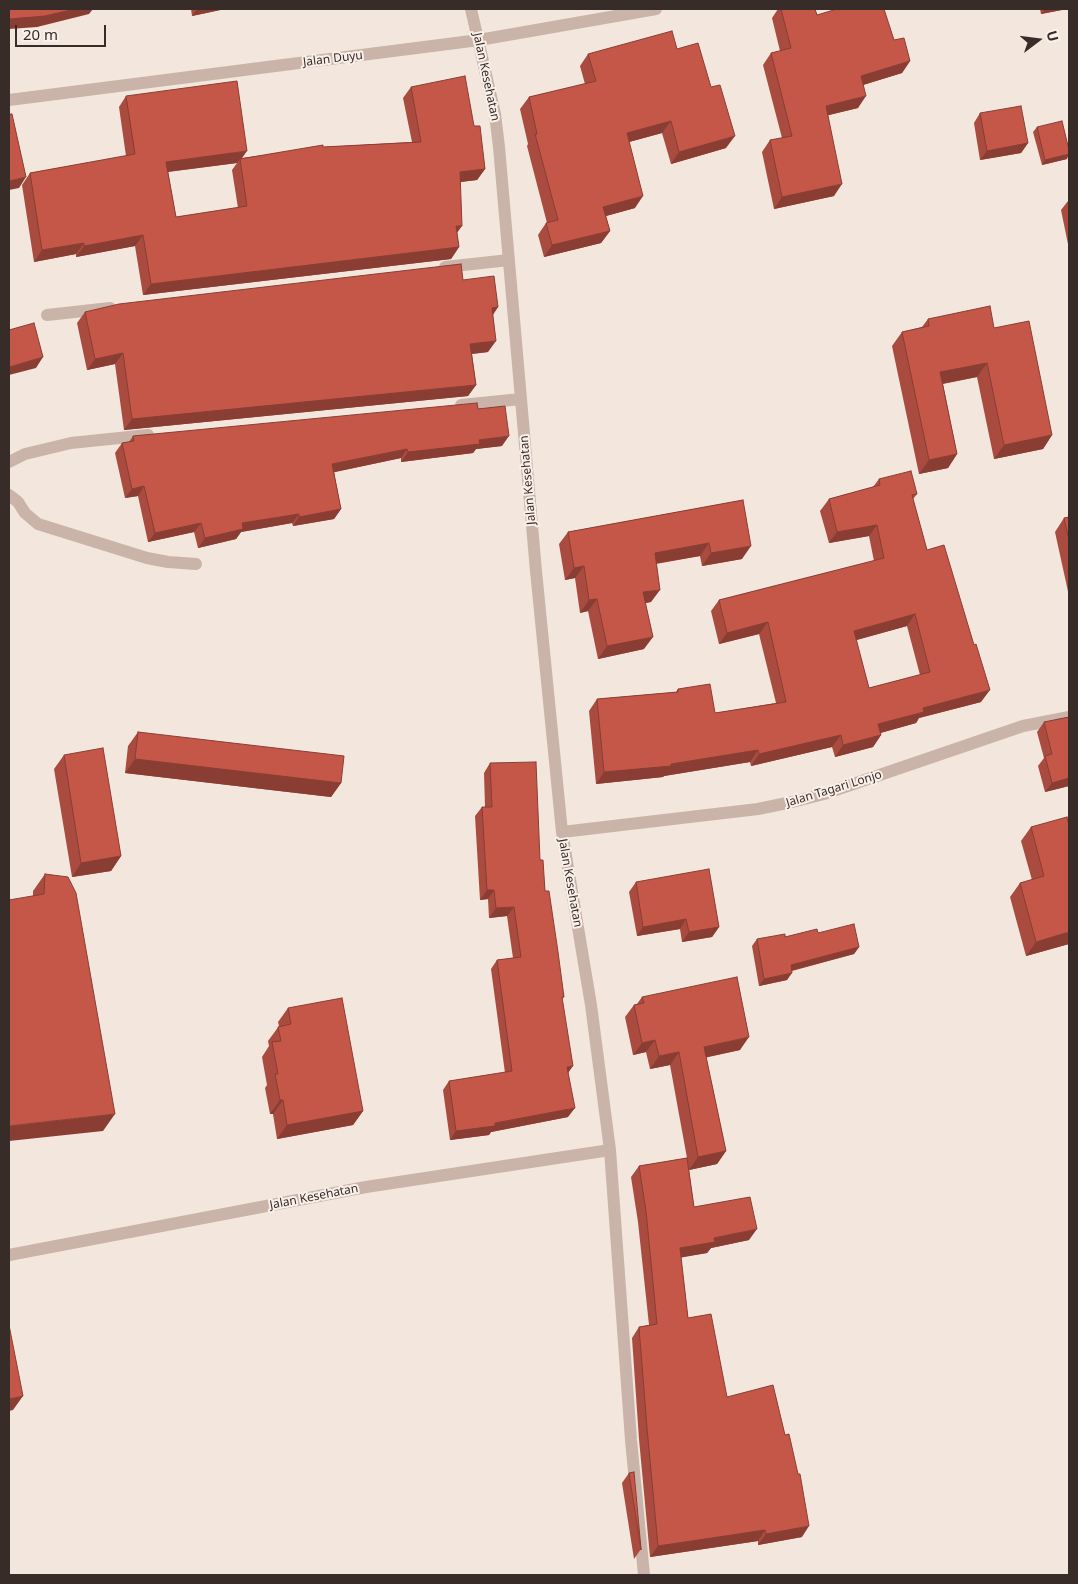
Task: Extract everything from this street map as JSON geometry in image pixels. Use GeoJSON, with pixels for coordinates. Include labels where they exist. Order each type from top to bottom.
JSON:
{"type":"FeatureCollection","features":[{"type":"Feature","properties":{"kind":"street","name":"Jalan Kesehatan"},"geometry":{"type":"LineString","coordinates":[[9,1255],[366,1187],[610,1150],[591,1005],[562,832],[536,571],[495,114],[471,9]]}},
{"type":"Feature","properties":{"kind":"street","name":"Jalan Duyu"},"geometry":{"type":"LineString","coordinates":[[9,100],[479,40],[656,9]]}},
{"type":"Feature","properties":{"kind":"street"},"geometry":{"type":"LineString","coordinates":[[430,269],[509,260]]}},
{"type":"Feature","properties":{"kind":"street"},"geometry":{"type":"LineString","coordinates":[[47,316],[126,306]]}},
{"type":"Feature","properties":{"kind":"street"},"geometry":{"type":"LineString","coordinates":[[453,406],[521,399]]}},
{"type":"Feature","properties":{"kind":"street"},"geometry":{"type":"LineString","coordinates":[[9,462],[25,454],[72,443],[159,434]]}},
{"type":"Feature","properties":{"kind":"street"},"geometry":{"type":"LineString","coordinates":[[9,495],[38,524],[147,558],[196,564]]}},
{"type":"Feature","properties":{"kind":"street","name":"Jalan Tagari Lonjo"},"geometry":{"type":"LineString","coordinates":[[562,832],[758,809],[792,802],[824,794],[1023,726],[1069,717]]}},
{"type":"Feature","properties":{"kind":"street"},"geometry":{"type":"LineString","coordinates":[[610,1150],[631,1440],[644,1575]]}},
{"type":"Feature","properties":{"kind":"building"},"geometry":{"type":"Polygon","coordinates":[[[9,9],[75,9],[45,16],[9,19],[9,9]]]}},
{"type":"Feature","properties":{"kind":"building"},"geometry":{"type":"Polygon","coordinates":[[[781,9],[815,9],[817,15],[837,9],[884,9],[894,40],[904,38],[910,61],[861,76],[866,96],[826,106],[842,184],[782,197],[770,140],[792,136],[771,53],[791,48],[781,9]]]}},
{"type":"Feature","properties":{"kind":"building"},"geometry":{"type":"Polygon","coordinates":[[[672,31],[677,49],[698,43],[711,87],[720,85],[735,136],[679,152],[671,121],[627,133],[643,196],[603,207],[610,231],[552,245],[546,223],[558,220],[535,134],[537,134],[529,97],[596,81],[588,54],[672,31]]]}},
{"type":"Feature","properties":{"kind":"building"},"geometry":{"type":"Polygon","coordinates":[[[465,76],[474,126],[480,126],[485,169],[460,172],[462,226],[456,226],[459,247],[151,284],[143,235],[84,246],[84,243],[42,250],[30,173],[135,154],[126,96],[237,81],[247,151],[166,162],[176,217],[247,206],[240,159],[323,145],[323,147],[421,142],[411,87],[465,76]]]}},
{"type":"Feature","properties":{"kind":"building"},"geometry":{"type":"Polygon","coordinates":[[[1021,106],[1028,143],[987,151],[980,113],[1021,106]]]}},
{"type":"Feature","properties":{"kind":"building"},"geometry":{"type":"Polygon","coordinates":[[[9,114],[12,114],[26,177],[9,181],[9,114]]]}},
{"type":"Feature","properties":{"kind":"building"},"geometry":{"type":"Polygon","coordinates":[[[1062,121],[1069,154],[1045,160],[1037,127],[1062,121]]]}},
{"type":"Feature","properties":{"kind":"building"},"geometry":{"type":"Polygon","coordinates":[[[461,264],[463,280],[494,276],[498,307],[492,308],[496,341],[470,344],[476,385],[132,419],[123,353],[95,359],[85,312],[119,304],[461,264]]]}},
{"type":"Feature","properties":{"kind":"building"},"geometry":{"type":"Polygon","coordinates":[[[990,306],[994,328],[1029,321],[1052,435],[1004,445],[987,363],[940,372],[957,454],[929,460],[902,332],[929,326],[928,319],[990,306]]]}},
{"type":"Feature","properties":{"kind":"building"},"geometry":{"type":"Polygon","coordinates":[[[34,323],[43,357],[9,367],[9,330],[34,323]]]}},
{"type":"Feature","properties":{"kind":"building"},"geometry":{"type":"Polygon","coordinates":[[[477,403],[478,409],[505,406],[509,436],[479,440],[480,444],[408,452],[407,449],[332,464],[341,509],[299,517],[299,514],[242,523],[243,529],[205,538],[201,523],[155,533],[144,486],[132,489],[122,443],[134,441],[133,436],[477,403]]]}},
{"type":"Feature","properties":{"kind":"building"},"geometry":{"type":"Polygon","coordinates":[[[911,471],[917,494],[912,495],[927,550],[944,545],[974,645],[976,644],[990,690],[923,708],[924,712],[878,724],[881,735],[843,745],[841,735],[759,754],[758,750],[671,764],[671,766],[604,772],[597,699],[678,692],[678,689],[710,684],[715,713],[786,702],[768,622],[727,633],[719,600],[884,558],[877,525],[837,532],[829,499],[880,485],[879,479],[911,471]],[[915,614],[854,631],[869,688],[930,672],[915,614]]]}},
{"type":"Feature","properties":{"kind":"building"},"geometry":{"type":"Polygon","coordinates":[[[743,500],[751,546],[711,553],[709,543],[655,553],[660,590],[643,592],[653,637],[607,646],[597,599],[589,600],[584,566],[574,568],[568,532],[743,500]]]}},
{"type":"Feature","properties":{"kind":"building"},"geometry":{"type":"Polygon","coordinates":[[[1069,517],[1069,540],[1064,518],[1069,517]]]}},
{"type":"Feature","properties":{"kind":"building"},"geometry":{"type":"Polygon","coordinates":[[[1069,717],[1069,778],[1052,783],[1045,756],[1052,754],[1044,722],[1069,717]]]}},
{"type":"Feature","properties":{"kind":"building"},"geometry":{"type":"Polygon","coordinates":[[[138,732],[344,756],[341,783],[135,759],[138,732]]]}},
{"type":"Feature","properties":{"kind":"building"},"geometry":{"type":"Polygon","coordinates":[[[103,748],[121,856],[81,863],[64,755],[103,748]]]}},
{"type":"Feature","properties":{"kind":"building"},"geometry":{"type":"Polygon","coordinates":[[[536,762],[540,860],[543,860],[545,891],[549,891],[558,952],[564,997],[562,997],[573,1066],[567,1067],[575,1108],[495,1123],[495,1126],[456,1131],[449,1081],[512,1071],[497,960],[521,957],[514,907],[496,908],[494,890],[487,890],[482,807],[492,807],[490,763],[536,762]]]}},
{"type":"Feature","properties":{"kind":"building"},"geometry":{"type":"Polygon","coordinates":[[[1067,817],[1069,826],[1069,932],[1036,942],[1020,883],[1044,876],[1031,827],[1067,817]]]}},
{"type":"Feature","properties":{"kind":"building"},"geometry":{"type":"Polygon","coordinates":[[[709,869],[719,927],[689,932],[686,919],[643,927],[636,882],[709,869]]]}},
{"type":"Feature","properties":{"kind":"building"},"geometry":{"type":"Polygon","coordinates":[[[45,874],[68,877],[76,893],[115,1114],[9,1126],[9,900],[44,894],[45,874]]]}},
{"type":"Feature","properties":{"kind":"building"},"geometry":{"type":"Polygon","coordinates":[[[854,924],[859,947],[791,965],[792,973],[764,979],[757,939],[785,934],[785,937],[817,929],[818,933],[854,924]]]}},
{"type":"Feature","properties":{"kind":"building"},"geometry":{"type":"Polygon","coordinates":[[[737,977],[749,1037],[704,1047],[726,1151],[698,1157],[679,1052],[659,1056],[655,1040],[642,1043],[634,1005],[644,1003],[642,997],[737,977]]]}},
{"type":"Feature","properties":{"kind":"building"},"geometry":{"type":"Polygon","coordinates":[[[342,998],[363,1111],[287,1125],[283,1100],[280,1100],[275,1074],[278,1074],[272,1042],[281,1041],[278,1027],[291,1024],[288,1008],[342,998]]]}},
{"type":"Feature","properties":{"kind":"building"},"geometry":{"type":"Polygon","coordinates":[[[687,1158],[694,1207],[750,1197],[757,1229],[714,1238],[715,1242],[680,1248],[688,1318],[711,1314],[727,1397],[773,1385],[785,1435],[789,1434],[798,1474],[800,1474],[809,1526],[766,1534],[765,1530],[658,1546],[639,1327],[657,1324],[646,1211],[639,1166],[687,1158]]]}},
{"type":"Feature","properties":{"kind":"building"},"geometry":{"type":"Polygon","coordinates":[[[9,1325],[23,1396],[9,1399],[9,1325]]]}},
{"type":"Feature","properties":{"kind":"building"},"geometry":{"type":"Polygon","coordinates":[[[634,1472],[641,1549],[641,1550],[629,1473],[634,1472]]]}}]}
